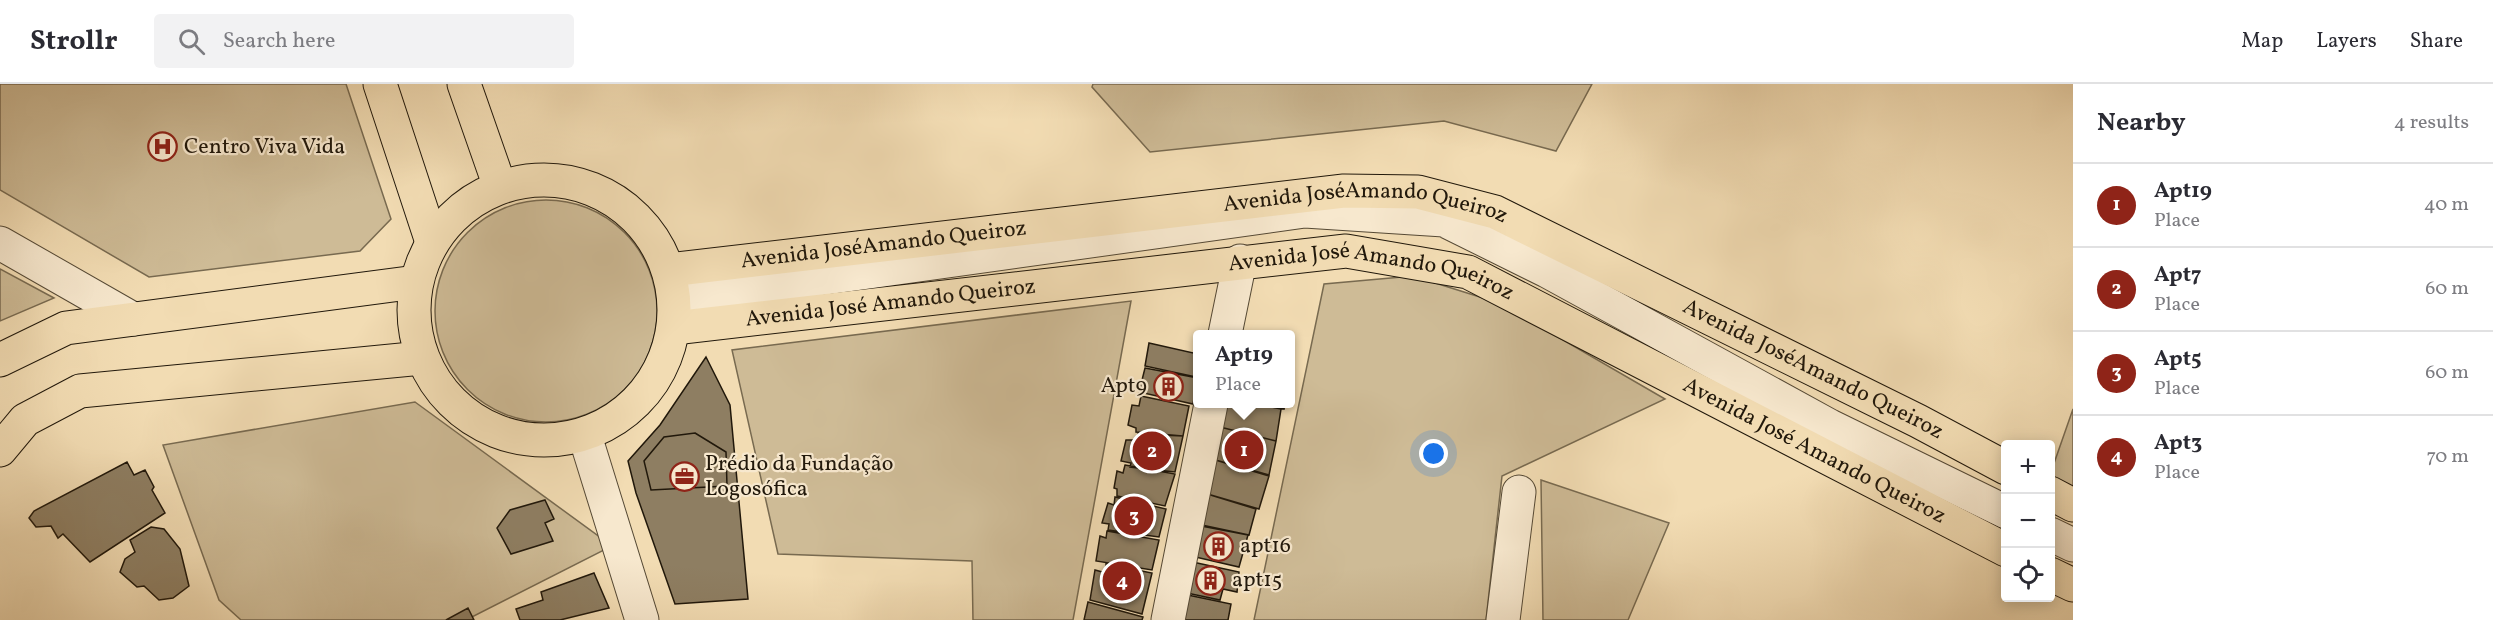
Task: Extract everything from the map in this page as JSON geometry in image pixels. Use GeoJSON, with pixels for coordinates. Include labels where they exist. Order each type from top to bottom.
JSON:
{"type":"FeatureCollection","features":[{"type":"Feature","properties":{"kind":"main road"},"geometry":{"type":"LineString","coordinates":[[380,84],[432,242]]}},
{"type":"Feature","properties":{"kind":"main road"},"geometry":{"type":"LineString","coordinates":[[464,84],[500,187]]}},
{"type":"Feature","properties":{"kind":"main road"},"geometry":{"type":"LineString","coordinates":[[541,179],[582,185],[620,203],[650,233],[672,299],[664,363],[645,395],[617,419],[585,436],[546,442],[507,436],[498,432],[471,419],[442,392],[422,358],[414,321],[416,282],[432,242],[462,208],[500,187],[541,179]]}},
{"type":"Feature","properties":{"kind":"main road","name":"Avenida JoséAmando Queiroz"},"geometry":{"type":"LineString","coordinates":[[672,299],[1344,191],[1418,192],[1495,212],[1918,421],[2001,465]]}},
{"type":"Feature","properties":{"kind":"main road","name":"Avenida José Amando Queiroz"},"geometry":{"type":"LineString","coordinates":[[672,299],[1240,261],[1346,251],[1468,272],[2002,548]]}},
{"type":"Feature","properties":{"kind":"main road"},"geometry":{"type":"LineString","coordinates":[[0,360],[66,328],[416,282]]}},
{"type":"Feature","properties":{"kind":"main road"},"geometry":{"type":"LineString","coordinates":[[0,450],[26,420],[80,391],[422,358]]}},
{"type":"Feature","properties":{"kind":"main road"},"geometry":{"type":"LineString","coordinates":[[2052,494],[2073,505]]}},
{"type":"Feature","properties":{"kind":"main road"},"geometry":{"type":"LineString","coordinates":[[2055,576],[2073,585]]}},
{"type":"Feature","properties":{"kind":"street"},"geometry":{"type":"LineString","coordinates":[[672,299],[1305,211],[1444,220],[1547,271],[1830,426],[2001,510]]}},
{"type":"Feature","properties":{"kind":"street"},"geometry":{"type":"LineString","coordinates":[[0,243],[133,319]]}},
{"type":"Feature","properties":{"kind":"street"},"geometry":{"type":"LineString","coordinates":[[1226,330],[1240,261]]}},
{"type":"Feature","properties":{"kind":"street"},"geometry":{"type":"LineString","coordinates":[[1168,620],[1211,408]]}},
{"type":"Feature","properties":{"kind":"street"},"geometry":{"type":"LineString","coordinates":[[585,436],[642,620]]}},
{"type":"Feature","properties":{"kind":"street"},"geometry":{"type":"LineString","coordinates":[[1503,620],[1520,492]]}},
{"type":"Feature","properties":{"kind":"street"},"geometry":{"type":"LineString","coordinates":[[2055,536],[2073,545]]}},
{"type":"Feature","properties":{"kind":"shaded area"},"geometry":{"type":"Polygon","coordinates":[[[0,84],[346,84],[391,219],[360,251],[149,277],[0,190],[0,84]]]}},
{"type":"Feature","properties":{"kind":"shaded area"},"geometry":{"type":"Polygon","coordinates":[[[1093,84],[1592,84],[1556,151],[1444,121],[1150,152],[1092,87],[1093,84]]]}},
{"type":"Feature","properties":{"kind":"shaded area"},"geometry":{"type":"Polygon","coordinates":[[[535,200],[557,200],[588,208],[625,232],[649,269],[655,289],[657,311],[655,333],[649,353],[625,390],[588,414],[557,422],[535,422],[504,414],[467,390],[443,353],[435,322],[435,300],[443,269],[467,232],[504,208],[535,200]]]}},
{"type":"Feature","properties":{"kind":"shaded area"},"geometry":{"type":"Polygon","coordinates":[[[0,269],[54,298],[0,321],[0,269]]]}},
{"type":"Feature","properties":{"kind":"shaded area"},"geometry":{"type":"Polygon","coordinates":[[[1413,276],[1499,303],[1665,399],[1502,476],[1486,620],[1254,620],[1324,284],[1413,276]]]}},
{"type":"Feature","properties":{"kind":"shaded area"},"geometry":{"type":"Polygon","coordinates":[[[1131,301],[1073,620],[973,620],[972,561],[778,554],[732,350],[1131,301]]]}},
{"type":"Feature","properties":{"kind":"shaded area"},"geometry":{"type":"Polygon","coordinates":[[[415,402],[612,546],[466,620],[241,620],[219,600],[163,445],[415,402]]]}},
{"type":"Feature","properties":{"kind":"shaded area"},"geometry":{"type":"Polygon","coordinates":[[[2073,409],[2073,486],[2055,484],[2055,461],[2073,409]]]}},
{"type":"Feature","properties":{"kind":"shaded area"},"geometry":{"type":"Polygon","coordinates":[[[1541,480],[1669,523],[1628,620],[1543,620],[1541,480]]]}},
{"type":"Feature","properties":{"kind":"building"},"geometry":{"type":"Polygon","coordinates":[[[1149,343],[1193,353],[1193,376],[1145,366],[1149,343]]]}},
{"type":"Feature","properties":{"kind":"building","name":"Prédio da Fundação Logosófica"},"geometry":{"type":"Polygon","coordinates":[[[706,357],[730,405],[748,599],[675,604],[636,493],[628,461],[660,425],[706,357]]]}},
{"type":"Feature","properties":{"kind":"building","name":"Apt9"},"geometry":{"type":"Polygon","coordinates":[[[1145,368],[1193,377],[1193,404],[1139,392],[1145,368]]]}},
{"type":"Feature","properties":{"kind":"building"},"geometry":{"type":"Polygon","coordinates":[[[1141,396],[1189,406],[1183,436],[1136,432],[1136,428],[1128,425],[1132,405],[1139,406],[1141,396]]]}},
{"type":"Feature","properties":{"kind":"building"},"geometry":{"type":"Polygon","coordinates":[[[1224,408],[1281,409],[1276,441],[1220,427],[1224,408]]]}},
{"type":"Feature","properties":{"kind":"building"},"geometry":{"type":"Polygon","coordinates":[[[1220,427],[1276,441],[1269,475],[1212,459],[1220,427]]]}},
{"type":"Feature","properties":{"kind":"building"},"geometry":{"type":"Polygon","coordinates":[[[695,433],[726,452],[727,486],[651,490],[644,461],[664,437],[695,433]]]}},
{"type":"Feature","properties":{"kind":"building"},"geometry":{"type":"Polygon","coordinates":[[[1138,434],[1183,436],[1175,472],[1130,467],[1131,463],[1121,461],[1126,440],[1136,440],[1138,434]]]}},
{"type":"Feature","properties":{"kind":"building"},"geometry":{"type":"Polygon","coordinates":[[[1212,459],[1269,476],[1259,509],[1204,493],[1212,459]]]}},
{"type":"Feature","properties":{"kind":"building"},"geometry":{"type":"Polygon","coordinates":[[[127,462],[134,475],[145,470],[154,487],[152,490],[165,513],[90,562],[63,534],[58,538],[51,526],[36,527],[29,518],[34,511],[127,462]]]}},
{"type":"Feature","properties":{"kind":"building"},"geometry":{"type":"Polygon","coordinates":[[[1125,465],[1175,474],[1165,506],[1117,496],[1117,489],[1114,488],[1117,471],[1123,473],[1125,465]]]}},
{"type":"Feature","properties":{"kind":"building"},"geometry":{"type":"Polygon","coordinates":[[[1204,493],[1256,509],[1249,535],[1197,524],[1204,493]]]}},
{"type":"Feature","properties":{"kind":"building"},"geometry":{"type":"Polygon","coordinates":[[[1115,497],[1166,509],[1159,537],[1108,530],[1109,524],[1102,523],[1108,503],[1114,505],[1115,497]]]}},
{"type":"Feature","properties":{"kind":"building"},"geometry":{"type":"Polygon","coordinates":[[[545,500],[554,519],[545,523],[553,541],[511,554],[497,528],[510,510],[545,500]]]}},
{"type":"Feature","properties":{"kind":"building","name":"apt16"},"geometry":{"type":"Polygon","coordinates":[[[1196,525],[1248,535],[1239,567],[1191,556],[1196,525]]]}},
{"type":"Feature","properties":{"kind":"building"},"geometry":{"type":"Polygon","coordinates":[[[151,527],[164,529],[180,549],[189,586],[173,598],[159,600],[144,586],[137,587],[120,572],[125,559],[135,552],[130,540],[151,527]]]}},
{"type":"Feature","properties":{"kind":"building"},"geometry":{"type":"Polygon","coordinates":[[[1107,531],[1159,540],[1152,570],[1096,561],[1100,536],[1106,538],[1107,531]]]}},
{"type":"Feature","properties":{"kind":"building","name":"apt15"},"geometry":{"type":"Polygon","coordinates":[[[1188,561],[1239,572],[1237,592],[1223,589],[1220,600],[1182,592],[1188,561]]]}},
{"type":"Feature","properties":{"kind":"building"},"geometry":{"type":"Polygon","coordinates":[[[1106,564],[1152,573],[1142,614],[1090,600],[1095,570],[1106,573],[1106,564]]]}},
{"type":"Feature","properties":{"kind":"building"},"geometry":{"type":"Polygon","coordinates":[[[594,573],[609,608],[560,620],[520,620],[516,609],[543,600],[541,592],[594,573]]]}},
{"type":"Feature","properties":{"kind":"building"},"geometry":{"type":"Polygon","coordinates":[[[1183,594],[1231,604],[1228,620],[1178,620],[1183,594]]]}},
{"type":"Feature","properties":{"kind":"building"},"geometry":{"type":"Polygon","coordinates":[[[1088,602],[1143,617],[1142,620],[1084,620],[1088,602]]]}},
{"type":"Feature","properties":{"kind":"building"},"geometry":{"type":"Polygon","coordinates":[[[468,608],[474,620],[446,620],[468,608]]]}},
{"type":"Feature","properties":{"kind":"place","name":"Centro Viva Vida"},"geometry":{"type":"Point","coordinates":[163,147]}},
{"type":"Feature","properties":{"kind":"place","name":"Apt9"},"geometry":{"type":"Point","coordinates":[1168,386]}},
{"type":"Feature","properties":{"kind":"place","name":"Apt19"},"geometry":{"type":"Point","coordinates":[1244,450]}},
{"type":"Feature","properties":{"kind":"place","name":"Apt7"},"geometry":{"type":"Point","coordinates":[1152,451]}},
{"type":"Feature","properties":{"kind":"place","name":"Prédio da Fundação Logosófica"},"geometry":{"type":"Point","coordinates":[684,477]}},
{"type":"Feature","properties":{"kind":"place","name":"Apt5"},"geometry":{"type":"Point","coordinates":[1134,516]}},
{"type":"Feature","properties":{"kind":"place","name":"apt16"},"geometry":{"type":"Point","coordinates":[1219,546]}},
{"type":"Feature","properties":{"kind":"place","name":"apt15"},"geometry":{"type":"Point","coordinates":[1211,580]}},
{"type":"Feature","properties":{"kind":"place","name":"Apt3"},"geometry":{"type":"Point","coordinates":[1122,581]}}]}
